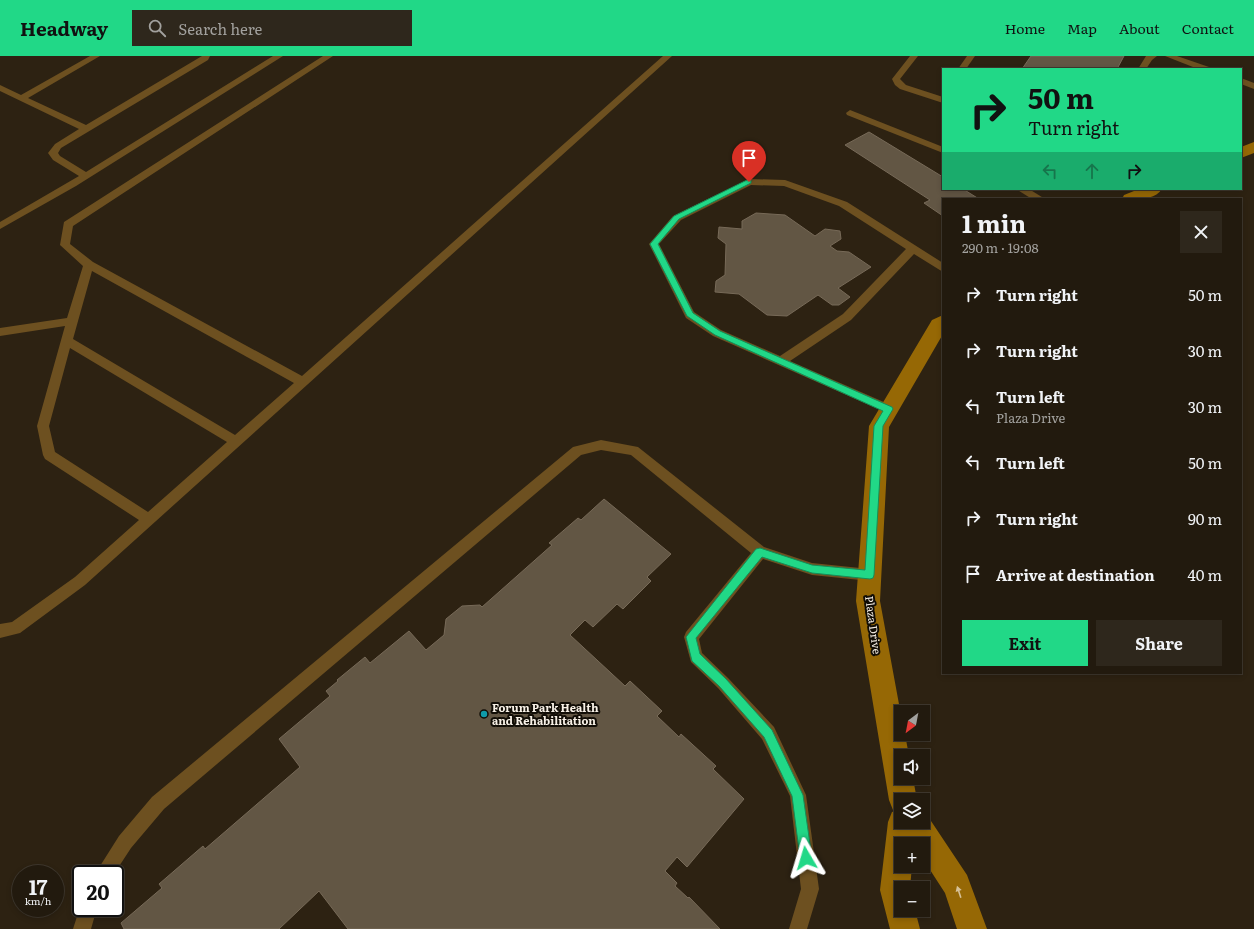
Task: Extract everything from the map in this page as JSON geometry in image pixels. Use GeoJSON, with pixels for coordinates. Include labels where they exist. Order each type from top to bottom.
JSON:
{"type":"FeatureCollection","features":[{"type":"Feature","properties":{"kind":"street"},"geometry":{"type":"LineString","coordinates":[[1242,153],[1254,147]]}},
{"type":"Feature","properties":{"kind":"street"},"geometry":{"type":"LineString","coordinates":[[1132,198],[1152,190]]}},
{"type":"Feature","properties":{"kind":"street","name":"Plaza Drive"},"geometry":{"type":"LineString","coordinates":[[901,793],[868,602],[879,426],[939,325],[942,323]]}},
{"type":"Feature","properties":{"kind":"street"},"geometry":{"type":"LineString","coordinates":[[901,829],[895,890],[905,929]]}},
{"type":"Feature","properties":{"kind":"street"},"geometry":{"type":"LineString","coordinates":[[919,829],[957,885],[972,929]]}},
{"type":"Feature","properties":{"kind":"lane"},"geometry":{"type":"LineString","coordinates":[[21,98],[96,56]]}},
{"type":"Feature","properties":{"kind":"lane"},"geometry":{"type":"LineString","coordinates":[[86,176],[56,158],[53,153],[58,146],[206,56]]}},
{"type":"Feature","properties":{"kind":"lane"},"geometry":{"type":"LineString","coordinates":[[0,226],[86,176],[279,56]]}},
{"type":"Feature","properties":{"kind":"lane"},"geometry":{"type":"LineString","coordinates":[[303,382],[89,265],[66,245],[68,224],[329,56]]}},
{"type":"Feature","properties":{"kind":"lane"},"geometry":{"type":"LineString","coordinates":[[0,631],[15,628],[80,581],[668,56]]}},
{"type":"Feature","properties":{"kind":"lane"},"geometry":{"type":"LineString","coordinates":[[914,56],[896,79],[898,83],[903,87],[942,98]]}},
{"type":"Feature","properties":{"kind":"lane"},"geometry":{"type":"LineString","coordinates":[[963,68],[971,56]]}},
{"type":"Feature","properties":{"kind":"lane"},"geometry":{"type":"LineString","coordinates":[[1143,68],[1149,58],[1153,56]]}},
{"type":"Feature","properties":{"kind":"lane"},"geometry":{"type":"LineString","coordinates":[[1169,56],[1203,68]]}},
{"type":"Feature","properties":{"kind":"lane"},"geometry":{"type":"LineString","coordinates":[[1242,81],[1254,86]]}},
{"type":"Feature","properties":{"kind":"lane"},"geometry":{"type":"LineString","coordinates":[[0,88],[86,129]]}},
{"type":"Feature","properties":{"kind":"lane"},"geometry":{"type":"LineString","coordinates":[[850,113],[942,150]]}},
{"type":"Feature","properties":{"kind":"lane"},"geometry":{"type":"LineString","coordinates":[[889,409],[717,333],[690,314],[654,244],[677,218],[749,182],[784,183],[843,204],[942,267]]}},
{"type":"Feature","properties":{"kind":"lane"},"geometry":{"type":"LineString","coordinates":[[1023,190],[1038,198]]}},
{"type":"Feature","properties":{"kind":"lane"},"geometry":{"type":"LineString","coordinates":[[781,361],[847,317],[913,249]]}},
{"type":"Feature","properties":{"kind":"lane"},"geometry":{"type":"LineString","coordinates":[[89,265],[43,426],[49,455],[149,520]]}},
{"type":"Feature","properties":{"kind":"lane"},"geometry":{"type":"LineString","coordinates":[[0,332],[72,322]]}},
{"type":"Feature","properties":{"kind":"lane"},"geometry":{"type":"LineString","coordinates":[[67,341],[236,442]]}},
{"type":"Feature","properties":{"kind":"lane"},"geometry":{"type":"LineString","coordinates":[[110,865],[125,842],[158,803],[577,451],[601,445],[634,451],[760,552],[812,569],[870,575]]}},
{"type":"Feature","properties":{"kind":"lane"},"geometry":{"type":"LineString","coordinates":[[760,552],[691,637],[696,657],[723,683],[768,733],[798,795],[810,889],[798,929]]}},
{"type":"Feature","properties":{"kind":"lane"},"geometry":{"type":"LineString","coordinates":[[82,929],[85,917]]}},
{"type":"Feature","properties":{"kind":"building"},"geometry":{"type":"Polygon","coordinates":[[[1031,56],[1124,56],[1118,68],[1023,68],[1031,56]]]}},
{"type":"Feature","properties":{"kind":"building"},"geometry":{"type":"Polygon","coordinates":[[[869,132],[942,176],[942,190],[965,190],[977,198],[942,198],[942,215],[924,203],[930,200],[845,145],[869,132]]]}},
{"type":"Feature","properties":{"kind":"building"},"geometry":{"type":"Polygon","coordinates":[[[756,213],[785,215],[815,236],[825,229],[840,231],[841,239],[830,246],[837,251],[849,252],[871,267],[838,288],[850,297],[839,305],[832,305],[818,295],[787,316],[767,315],[739,294],[715,292],[716,281],[725,275],[726,244],[718,238],[719,227],[742,229],[742,221],[756,213]]]}},
{"type":"Feature","properties":{"kind":"building","name":"Forum Park Health and Rehabilitation"},"geometry":{"type":"Polygon","coordinates":[[[604,499],[671,554],[647,577],[651,581],[623,609],[617,604],[593,627],[585,620],[570,635],[625,686],[630,681],[662,711],[657,716],[679,737],[681,734],[716,766],[713,769],[744,799],[687,867],[677,857],[665,871],[677,883],[675,886],[688,898],[689,897],[720,929],[348,929],[319,891],[279,929],[124,929],[121,923],[162,888],[159,884],[203,846],[205,849],[300,767],[279,739],[330,696],[326,691],[338,681],[337,680],[365,657],[370,663],[409,631],[426,650],[444,635],[446,619],[462,606],[480,605],[482,607],[552,545],[549,543],[578,518],[581,520],[604,499]]]}},
{"type":"Feature","properties":{"kind":"place","name":"Forum Park Health and Rehabilitation"},"geometry":{"type":"Point","coordinates":[484,714]}},
{"type":"Feature","properties":{"kind":"route"},"geometry":{"type":"LineString","coordinates":[[749,182],[677,218],[654,244],[690,314],[717,333],[889,409],[879,426],[870,575],[812,569],[760,552],[691,637],[696,657],[723,683],[768,733],[798,795],[806,858]]}}]}
